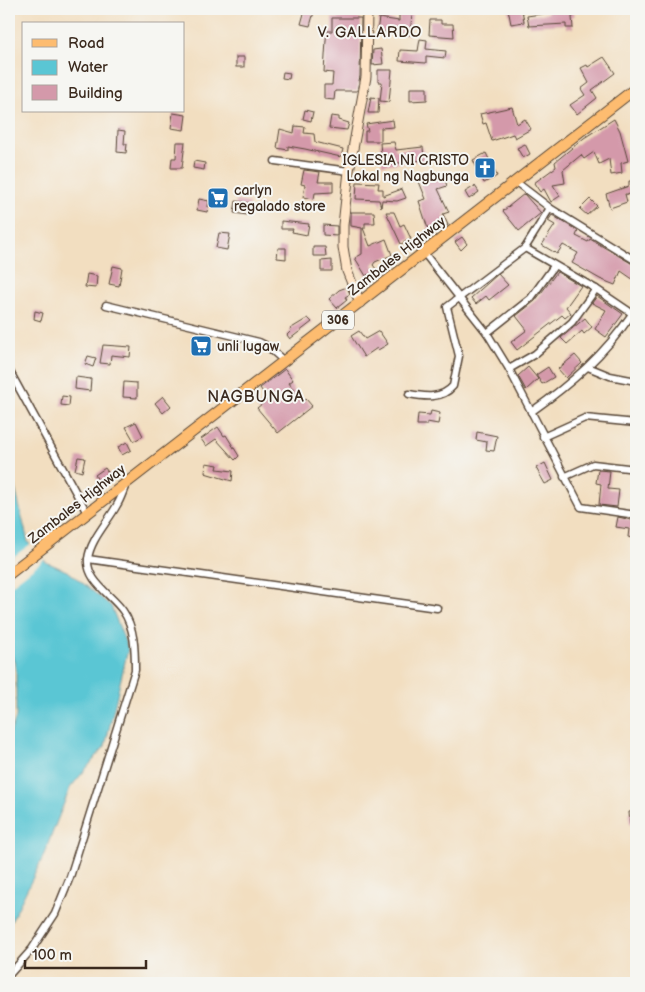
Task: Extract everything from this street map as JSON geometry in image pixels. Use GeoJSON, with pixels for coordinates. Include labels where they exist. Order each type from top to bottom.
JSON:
{"type":"FeatureCollection","features":[{"type":"Feature","properties":{"kind":"main road","name":"Zambales Highway"},"geometry":{"type":"LineString","coordinates":[[9,574],[636,88]]}},
{"type":"Feature","properties":{"kind":"street"},"geometry":{"type":"LineString","coordinates":[[360,303],[347,271],[343,247],[349,171],[366,77],[367,9]]}},
{"type":"Feature","properties":{"kind":"street"},"geometry":{"type":"LineString","coordinates":[[275,161],[349,171]]}},
{"type":"Feature","properties":{"kind":"street"},"geometry":{"type":"LineString","coordinates":[[516,182],[550,208],[636,261]]}},
{"type":"Feature","properties":{"kind":"street"},"geometry":{"type":"LineString","coordinates":[[410,394],[427,397],[435,396],[453,386],[459,356],[446,309],[526,248],[550,208]]}},
{"type":"Feature","properties":{"kind":"street"},"geometry":{"type":"LineString","coordinates":[[526,248],[596,289],[634,315],[588,367],[531,412]]}},
{"type":"Feature","properties":{"kind":"street"},"geometry":{"type":"LineString","coordinates":[[424,253],[487,333],[509,369],[581,507],[636,515]]}},
{"type":"Feature","properties":{"kind":"street"},"geometry":{"type":"LineString","coordinates":[[487,333],[531,298],[554,266]]}},
{"type":"Feature","properties":{"kind":"street"},"geometry":{"type":"LineString","coordinates":[[509,369],[535,354],[572,322],[596,289]]}},
{"type":"Feature","properties":{"kind":"street"},"geometry":{"type":"LineString","coordinates":[[106,305],[259,342],[267,346],[284,361]]}},
{"type":"Feature","properties":{"kind":"street"},"geometry":{"type":"LineString","coordinates":[[588,367],[610,376],[636,381]]}},
{"type":"Feature","properties":{"kind":"street"},"geometry":{"type":"LineString","coordinates":[[9,370],[88,513]]}},
{"type":"Feature","properties":{"kind":"street"},"geometry":{"type":"LineString","coordinates":[[543,437],[585,418],[636,423]]}},
{"type":"Feature","properties":{"kind":"street"},"geometry":{"type":"LineString","coordinates":[[564,477],[594,464],[636,469]]}},
{"type":"Feature","properties":{"kind":"street"},"geometry":{"type":"LineString","coordinates":[[9,975],[32,950],[55,914],[73,868],[135,670],[135,648],[131,628],[124,612],[94,579],[89,570],[88,559],[91,547],[117,505],[128,482]]}},
{"type":"Feature","properties":{"kind":"street"},"geometry":{"type":"LineString","coordinates":[[88,559],[437,608]]}},
{"type":"Feature","properties":{"kind":"water"},"geometry":{"type":"Polygon","coordinates":[[[9,472],[14,484],[28,542],[46,562],[69,572],[111,606],[128,649],[105,746],[70,788],[42,859],[9,926],[9,736],[16,717],[16,669],[9,644],[9,472]]]}},
{"type":"Feature","properties":{"kind":"pier"},"geometry":{"type":"Polygon","coordinates":[[[32,543],[45,559],[9,587],[9,560],[32,543]]]}},
{"type":"Feature","properties":{"kind":"building"},"geometry":{"type":"Polygon","coordinates":[[[508,9],[522,9],[524,22],[511,24],[508,9]]]}},
{"type":"Feature","properties":{"kind":"building"},"geometry":{"type":"Polygon","coordinates":[[[548,9],[563,9],[563,13],[572,9],[575,15],[572,17],[573,28],[566,28],[566,24],[529,26],[527,16],[548,13],[548,9]]]}},
{"type":"Feature","properties":{"kind":"building"},"geometry":{"type":"Polygon","coordinates":[[[305,10],[314,12],[310,26],[301,24],[305,10]]]}},
{"type":"Feature","properties":{"kind":"building"},"geometry":{"type":"Polygon","coordinates":[[[399,14],[412,14],[410,35],[377,31],[379,18],[399,21],[399,14]]]}},
{"type":"Feature","properties":{"kind":"building"},"geometry":{"type":"Polygon","coordinates":[[[332,18],[361,18],[360,76],[357,91],[335,91],[334,100],[324,99],[324,85],[332,85],[333,73],[324,72],[327,31],[332,31],[332,18]]]}},
{"type":"Feature","properties":{"kind":"building"},"geometry":{"type":"Polygon","coordinates":[[[430,20],[441,20],[441,24],[453,24],[454,37],[429,35],[430,20]]]}},
{"type":"Feature","properties":{"kind":"building"},"geometry":{"type":"Polygon","coordinates":[[[420,39],[427,40],[426,49],[446,51],[445,58],[426,56],[426,63],[399,61],[400,50],[418,51],[420,39]]]}},
{"type":"Feature","properties":{"kind":"building"},"geometry":{"type":"Polygon","coordinates":[[[381,49],[383,64],[372,65],[373,50],[381,49]]]}},
{"type":"Feature","properties":{"kind":"building"},"geometry":{"type":"Polygon","coordinates":[[[236,57],[244,57],[244,67],[236,67],[236,57]]]}},
{"type":"Feature","properties":{"kind":"building"},"geometry":{"type":"Polygon","coordinates":[[[604,57],[615,73],[592,90],[597,98],[577,114],[570,105],[585,95],[581,89],[589,83],[581,68],[587,65],[588,67],[604,57]]]}},
{"type":"Feature","properties":{"kind":"building"},"geometry":{"type":"Polygon","coordinates":[[[378,70],[392,70],[389,102],[380,101],[382,82],[378,82],[378,70]]]}},
{"type":"Feature","properties":{"kind":"building"},"geometry":{"type":"Polygon","coordinates":[[[283,72],[290,73],[289,79],[282,78],[283,72]]]}},
{"type":"Feature","properties":{"kind":"building"},"geometry":{"type":"Polygon","coordinates":[[[410,88],[427,88],[427,100],[410,101],[410,88]]]}},
{"type":"Feature","properties":{"kind":"building"},"geometry":{"type":"Polygon","coordinates":[[[371,97],[379,98],[378,113],[368,113],[371,97]]]}},
{"type":"Feature","properties":{"kind":"building"},"geometry":{"type":"Polygon","coordinates":[[[512,107],[517,124],[525,119],[531,129],[515,138],[513,134],[492,141],[486,123],[483,124],[480,114],[512,107]]]}},
{"type":"Feature","properties":{"kind":"building"},"geometry":{"type":"Polygon","coordinates":[[[305,110],[313,112],[311,121],[303,119],[305,110]]]}},
{"type":"Feature","properties":{"kind":"building"},"geometry":{"type":"Polygon","coordinates":[[[173,113],[186,115],[184,130],[171,128],[173,113]]]}},
{"type":"Feature","properties":{"kind":"building"},"geometry":{"type":"Polygon","coordinates":[[[331,116],[339,117],[339,120],[349,123],[347,130],[329,128],[331,116]]]}},
{"type":"Feature","properties":{"kind":"building"},"geometry":{"type":"Polygon","coordinates":[[[614,119],[620,131],[628,161],[621,163],[622,173],[611,175],[609,159],[599,164],[594,152],[584,159],[581,155],[563,170],[565,183],[553,185],[560,196],[551,202],[544,189],[540,192],[534,183],[556,167],[555,162],[584,138],[614,119]]]}},
{"type":"Feature","properties":{"kind":"building"},"geometry":{"type":"Polygon","coordinates":[[[393,120],[394,127],[381,128],[381,141],[365,141],[365,131],[368,131],[366,124],[393,120]]]}},
{"type":"Feature","properties":{"kind":"building"},"geometry":{"type":"Polygon","coordinates":[[[295,126],[305,127],[304,133],[314,134],[315,142],[343,149],[341,157],[288,146],[288,150],[277,148],[280,129],[294,133],[295,126]]]}},
{"type":"Feature","properties":{"kind":"building"},"geometry":{"type":"Polygon","coordinates":[[[118,130],[125,131],[124,144],[127,144],[126,153],[117,152],[118,130]]]}},
{"type":"Feature","properties":{"kind":"building"},"geometry":{"type":"Polygon","coordinates":[[[177,142],[185,142],[182,168],[171,168],[172,158],[176,158],[177,142]]]}},
{"type":"Feature","properties":{"kind":"building"},"geometry":{"type":"Polygon","coordinates":[[[394,142],[396,150],[423,147],[424,160],[382,165],[380,143],[394,142]]]}},
{"type":"Feature","properties":{"kind":"building"},"geometry":{"type":"Polygon","coordinates":[[[525,144],[530,154],[523,158],[517,148],[525,144]]]}},
{"type":"Feature","properties":{"kind":"building","name":"IGLESIA NI CRISTO Lokal ng Nagbunga"},"geometry":{"type":"Polygon","coordinates":[[[486,153],[497,176],[484,183],[473,160],[486,153]]]}},
{"type":"Feature","properties":{"kind":"building"},"geometry":{"type":"Polygon","coordinates":[[[194,161],[205,163],[204,170],[193,168],[194,161]]]}},
{"type":"Feature","properties":{"kind":"building"},"geometry":{"type":"Polygon","coordinates":[[[304,170],[320,172],[318,182],[333,182],[333,192],[315,193],[314,199],[303,197],[305,185],[301,184],[304,170]]]}},
{"type":"Feature","properties":{"kind":"building"},"geometry":{"type":"Polygon","coordinates":[[[431,174],[432,178],[443,174],[447,186],[438,189],[449,212],[443,214],[448,225],[429,232],[419,201],[426,199],[418,179],[431,174]]]}},
{"type":"Feature","properties":{"kind":"building"},"geometry":{"type":"Polygon","coordinates":[[[629,181],[636,181],[636,195],[625,194],[627,202],[610,208],[606,194],[629,186],[629,181]]]}},
{"type":"Feature","properties":{"kind":"building"},"geometry":{"type":"Polygon","coordinates":[[[357,182],[379,183],[378,189],[383,189],[383,196],[402,189],[406,198],[397,201],[382,200],[381,207],[379,200],[356,199],[357,182]]]}},
{"type":"Feature","properties":{"kind":"building"},"geometry":{"type":"Polygon","coordinates":[[[475,186],[479,192],[469,199],[465,192],[475,186]]]}},
{"type":"Feature","properties":{"kind":"building"},"geometry":{"type":"Polygon","coordinates":[[[524,194],[541,213],[519,231],[503,211],[524,194]]]}},
{"type":"Feature","properties":{"kind":"building"},"geometry":{"type":"Polygon","coordinates":[[[199,199],[209,201],[207,212],[197,210],[199,199]]]}},
{"type":"Feature","properties":{"kind":"building"},"geometry":{"type":"Polygon","coordinates":[[[590,199],[597,206],[587,215],[580,209],[590,199]]]}},
{"type":"Feature","properties":{"kind":"building"},"geometry":{"type":"Polygon","coordinates":[[[236,201],[249,203],[247,215],[234,213],[236,201]]]}},
{"type":"Feature","properties":{"kind":"building"},"geometry":{"type":"Polygon","coordinates":[[[351,212],[374,212],[375,223],[365,223],[365,228],[363,228],[370,246],[386,239],[392,255],[375,262],[373,265],[380,274],[372,280],[368,274],[366,276],[355,258],[362,254],[362,228],[351,226],[351,212]]]}},
{"type":"Feature","properties":{"kind":"building"},"geometry":{"type":"Polygon","coordinates":[[[386,212],[394,212],[400,226],[404,224],[411,239],[401,244],[386,212]]]}},
{"type":"Feature","properties":{"kind":"building"},"geometry":{"type":"Polygon","coordinates":[[[552,215],[578,231],[576,236],[588,242],[590,239],[636,266],[634,280],[621,271],[615,285],[572,263],[578,253],[563,245],[557,254],[542,245],[555,225],[548,221],[552,215]]]}},
{"type":"Feature","properties":{"kind":"building"},"geometry":{"type":"Polygon","coordinates":[[[281,221],[309,224],[307,235],[292,232],[293,229],[281,229],[281,221]]]}},
{"type":"Feature","properties":{"kind":"building"},"geometry":{"type":"Polygon","coordinates":[[[323,225],[337,226],[337,236],[323,235],[323,225]]]}},
{"type":"Feature","properties":{"kind":"building"},"geometry":{"type":"Polygon","coordinates":[[[219,233],[230,234],[227,250],[216,248],[219,233]]]}},
{"type":"Feature","properties":{"kind":"building"},"geometry":{"type":"Polygon","coordinates":[[[462,237],[467,244],[461,250],[455,242],[462,237]]]}},
{"type":"Feature","properties":{"kind":"building"},"geometry":{"type":"Polygon","coordinates":[[[313,247],[325,247],[326,256],[313,256],[313,247]]]}},
{"type":"Feature","properties":{"kind":"building"},"geometry":{"type":"Polygon","coordinates":[[[278,248],[286,248],[286,259],[277,258],[278,248]]]}},
{"type":"Feature","properties":{"kind":"building"},"geometry":{"type":"Polygon","coordinates":[[[332,260],[332,271],[321,271],[321,261],[332,260]]]}},
{"type":"Feature","properties":{"kind":"building"},"geometry":{"type":"Polygon","coordinates":[[[113,266],[122,268],[119,286],[109,284],[113,266]]]}},
{"type":"Feature","properties":{"kind":"building"},"geometry":{"type":"Polygon","coordinates":[[[557,272],[581,286],[566,307],[571,313],[565,318],[562,315],[517,350],[511,342],[527,330],[516,316],[535,301],[557,272]]]}},
{"type":"Feature","properties":{"kind":"building"},"geometry":{"type":"Polygon","coordinates":[[[87,274],[97,276],[96,288],[85,287],[87,274]]]}},
{"type":"Feature","properties":{"kind":"building"},"geometry":{"type":"Polygon","coordinates":[[[498,274],[508,285],[489,300],[486,296],[476,304],[471,298],[498,274]]]}},
{"type":"Feature","properties":{"kind":"building"},"geometry":{"type":"Polygon","coordinates":[[[347,287],[350,294],[345,297],[347,300],[337,308],[329,299],[339,290],[347,287]]]}},
{"type":"Feature","properties":{"kind":"building"},"geometry":{"type":"Polygon","coordinates":[[[597,296],[623,314],[606,337],[595,329],[606,310],[592,303],[597,296]]]}},
{"type":"Feature","properties":{"kind":"building"},"geometry":{"type":"Polygon","coordinates":[[[35,311],[43,313],[41,321],[34,319],[35,311]]]}},
{"type":"Feature","properties":{"kind":"building"},"geometry":{"type":"Polygon","coordinates":[[[308,318],[312,322],[290,339],[287,335],[291,331],[290,329],[308,318]]]}},
{"type":"Feature","properties":{"kind":"building"},"geometry":{"type":"Polygon","coordinates":[[[585,318],[592,327],[584,334],[582,331],[567,344],[561,338],[585,318]]]}},
{"type":"Feature","properties":{"kind":"building"},"geometry":{"type":"Polygon","coordinates":[[[359,331],[365,339],[379,331],[388,344],[378,350],[377,348],[364,357],[351,336],[359,331]]]}},
{"type":"Feature","properties":{"kind":"building"},"geometry":{"type":"Polygon","coordinates":[[[103,345],[131,347],[130,357],[111,355],[110,364],[100,363],[103,345]]]}},
{"type":"Feature","properties":{"kind":"building"},"geometry":{"type":"Polygon","coordinates":[[[575,355],[582,363],[566,378],[558,369],[575,355]]]}},
{"type":"Feature","properties":{"kind":"building"},"geometry":{"type":"Polygon","coordinates":[[[88,356],[96,358],[93,367],[85,364],[88,356]]]}},
{"type":"Feature","properties":{"kind":"building"},"geometry":{"type":"Polygon","coordinates":[[[528,367],[538,379],[526,390],[518,376],[528,367]]]}},
{"type":"Feature","properties":{"kind":"building"},"geometry":{"type":"Polygon","coordinates":[[[548,367],[554,377],[542,384],[536,375],[548,367]]]}},
{"type":"Feature","properties":{"kind":"building"},"geometry":{"type":"Polygon","coordinates":[[[285,369],[293,380],[289,383],[302,402],[306,399],[312,406],[278,433],[257,408],[268,399],[260,388],[285,369]]]}},
{"type":"Feature","properties":{"kind":"building"},"geometry":{"type":"Polygon","coordinates":[[[76,377],[91,379],[90,391],[75,389],[76,377]]]}},
{"type":"Feature","properties":{"kind":"building"},"geometry":{"type":"Polygon","coordinates":[[[124,382],[137,383],[137,398],[123,397],[124,382]]]}},
{"type":"Feature","properties":{"kind":"building"},"geometry":{"type":"Polygon","coordinates":[[[62,396],[70,397],[69,406],[61,405],[62,396]]]}},
{"type":"Feature","properties":{"kind":"building"},"geometry":{"type":"Polygon","coordinates":[[[163,396],[171,406],[163,413],[155,403],[163,396]]]}},
{"type":"Feature","properties":{"kind":"building"},"geometry":{"type":"Polygon","coordinates":[[[431,411],[440,413],[438,424],[427,422],[427,425],[417,425],[418,414],[430,415],[431,411]]]}},
{"type":"Feature","properties":{"kind":"building"},"geometry":{"type":"Polygon","coordinates":[[[136,422],[143,436],[134,441],[126,427],[136,422]]]}},
{"type":"Feature","properties":{"kind":"building"},"geometry":{"type":"Polygon","coordinates":[[[218,427],[224,436],[226,435],[239,456],[235,460],[216,439],[206,446],[201,439],[218,427]]]}},
{"type":"Feature","properties":{"kind":"building"},"geometry":{"type":"Polygon","coordinates":[[[477,432],[497,436],[494,451],[486,450],[487,442],[476,440],[477,432]]]}},
{"type":"Feature","properties":{"kind":"building"},"geometry":{"type":"Polygon","coordinates":[[[127,442],[131,450],[122,455],[118,447],[127,442]]]}},
{"type":"Feature","properties":{"kind":"building"},"geometry":{"type":"Polygon","coordinates":[[[78,457],[85,458],[82,472],[75,470],[78,457]]]}},
{"type":"Feature","properties":{"kind":"building"},"geometry":{"type":"Polygon","coordinates":[[[206,463],[218,465],[217,469],[233,471],[232,481],[205,473],[206,463]]]}},
{"type":"Feature","properties":{"kind":"building"},"geometry":{"type":"Polygon","coordinates":[[[545,463],[553,480],[545,484],[536,468],[545,463]]]}},
{"type":"Feature","properties":{"kind":"building"},"geometry":{"type":"Polygon","coordinates":[[[105,468],[112,478],[101,485],[95,475],[105,468]]]}},
{"type":"Feature","properties":{"kind":"building"},"geometry":{"type":"Polygon","coordinates":[[[598,470],[610,471],[608,489],[619,490],[617,507],[599,505],[601,484],[596,483],[598,470]]]}},
{"type":"Feature","properties":{"kind":"building"},"geometry":{"type":"Polygon","coordinates":[[[618,517],[636,521],[636,539],[628,537],[629,529],[616,527],[618,517]]]}},
{"type":"Feature","properties":{"kind":"building"},"geometry":{"type":"Polygon","coordinates":[[[636,811],[636,824],[630,824],[629,812],[636,811]]]}},
{"type":"Feature","properties":{"kind":"place","name":"IGLESIA NI CRISTO Lokal ng Nagbunga"},"geometry":{"type":"Point","coordinates":[485,168]}},
{"type":"Feature","properties":{"kind":"place","name":"carlyn regalado store"},"geometry":{"type":"Point","coordinates":[218,198]}},
{"type":"Feature","properties":{"kind":"place","name":"unli lugaw"},"geometry":{"type":"Point","coordinates":[201,346]}},
{"type":"Feature","properties":{"kind":"district","name":"V. GALLARDO"},"geometry":{"type":"Point","coordinates":[370,32]}},
{"type":"Feature","properties":{"kind":"district","name":"NAGBUNGA"},"geometry":{"type":"Point","coordinates":[256,397]}}]}
